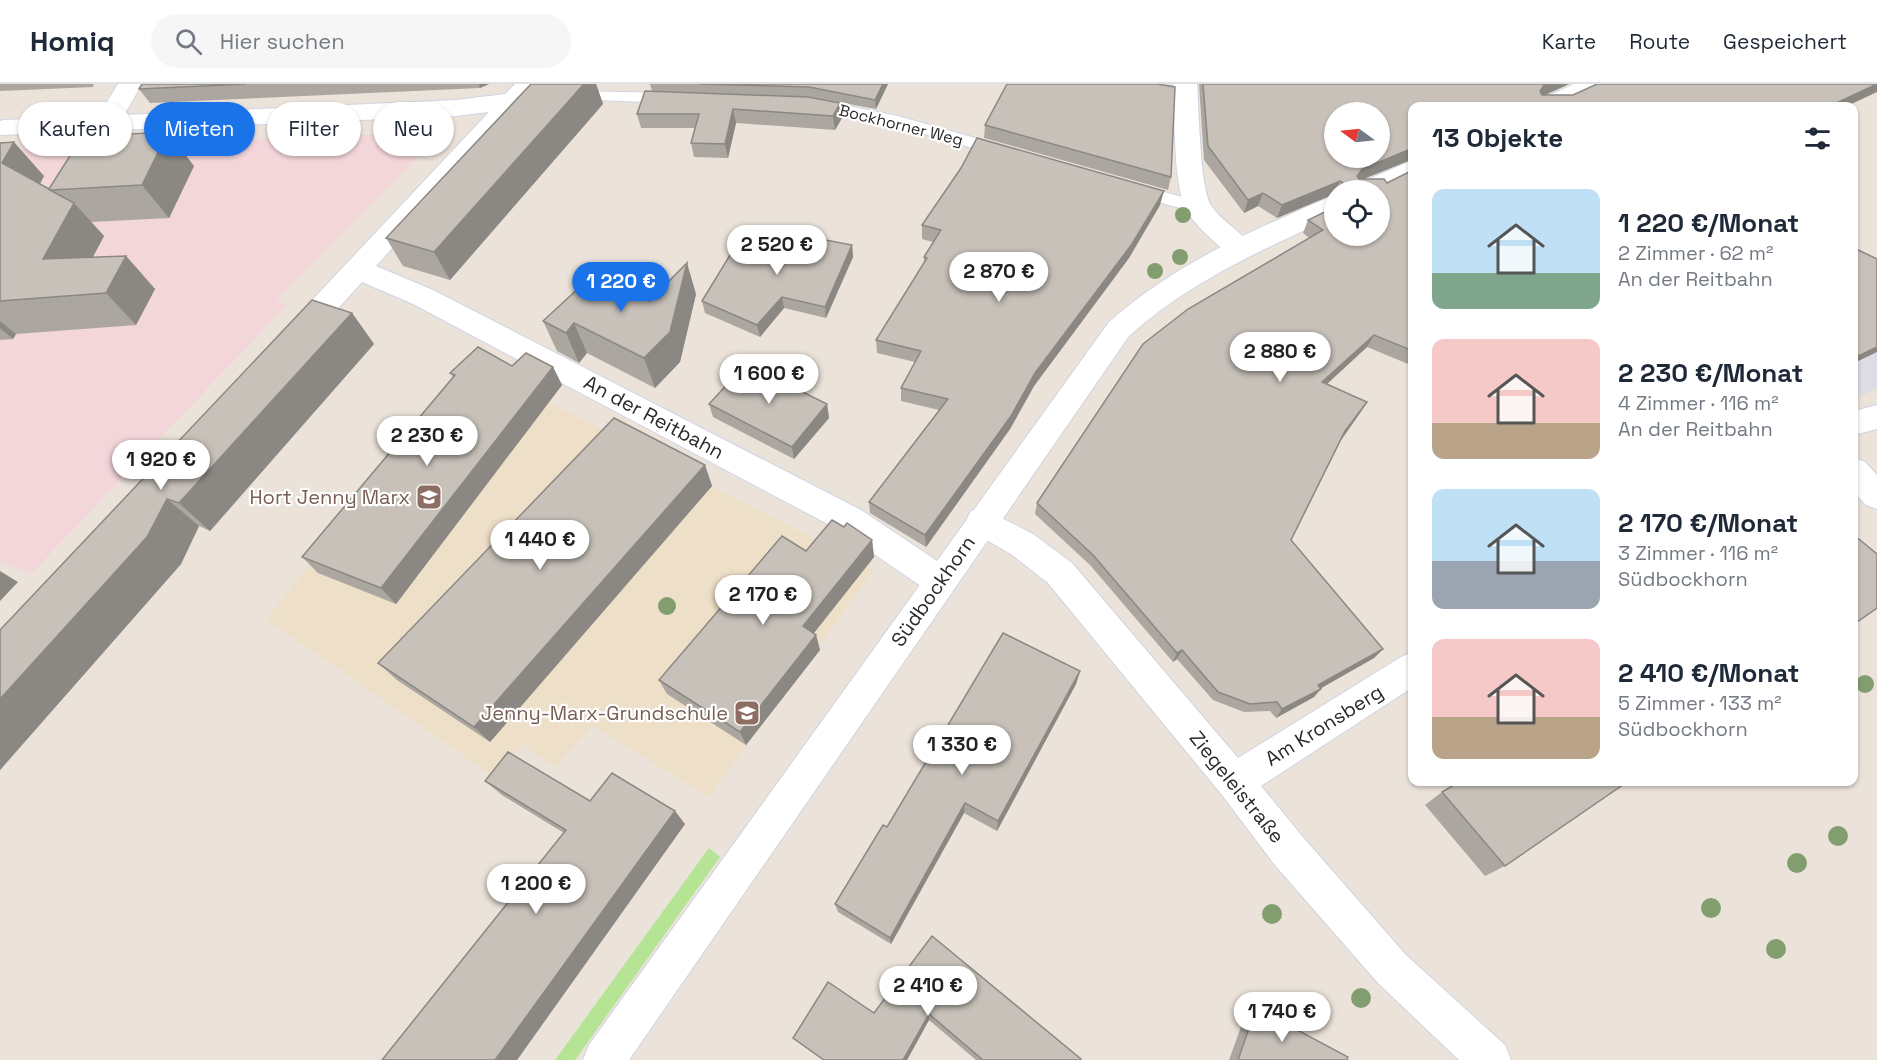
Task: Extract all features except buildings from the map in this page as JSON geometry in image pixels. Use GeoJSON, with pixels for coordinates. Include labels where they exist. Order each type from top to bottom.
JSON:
{"type":"FeatureCollection","features":[{"type":"Feature","properties":{"kind":"street"},"geometry":{"type":"LineString","coordinates":[[119,102],[130,84]]}},
{"type":"Feature","properties":{"kind":"street"},"geometry":{"type":"LineString","coordinates":[[1555,102],[1594,84]]}},
{"type":"Feature","properties":{"kind":"street"},"geometry":{"type":"LineString","coordinates":[[1159,89],[1185,89],[1192,186],[1198,207],[1214,226],[1240,249]]}},
{"type":"Feature","properties":{"kind":"street"},"geometry":{"type":"LineString","coordinates":[[132,121],[456,108],[526,94]]}},
{"type":"Feature","properties":{"kind":"street"},"geometry":{"type":"LineString","coordinates":[[277,356],[526,94]]}},
{"type":"Feature","properties":{"kind":"street"},"geometry":{"type":"LineString","coordinates":[[4,128],[18,127]]}},
{"type":"Feature","properties":{"kind":"street"},"geometry":{"type":"LineString","coordinates":[[1387,180],[1408,170]]}},
{"type":"Feature","properties":{"kind":"street","name":"Südbockhorn"},"geometry":{"type":"LineString","coordinates":[[604,1060],[1119,329],[1162,292],[1240,249],[1324,210]]}},
{"type":"Feature","properties":{"kind":"street","name":"An der Reitbahn"},"geometry":{"type":"LineString","coordinates":[[358,269],[423,297],[850,520],[874,534],[898,554],[940,581]]}},
{"type":"Feature","properties":{"kind":"street"},"geometry":{"type":"LineString","coordinates":[[1858,422],[1877,417]]}},
{"type":"Feature","properties":{"kind":"street"},"geometry":{"type":"LineString","coordinates":[[1858,475],[1877,496]]}},
{"type":"Feature","properties":{"kind":"street","name":"Ziegeleistraße"},"geometry":{"type":"LineString","coordinates":[[982,521],[1022,544],[1060,573],[1235,782],[1288,850],[1392,969],[1490,1060]]}},
{"type":"Feature","properties":{"kind":"street","name":"Am Kronsberg"},"geometry":{"type":"LineString","coordinates":[[1235,782],[1281,750],[1408,671]]}},
{"type":"Feature","properties":{"kind":"lane"},"geometry":{"type":"LineString","coordinates":[[560,96],[689,99]]}},
{"type":"Feature","properties":{"kind":"lane","name":"Bockhorner Weg"},"geometry":{"type":"LineString","coordinates":[[801,103],[898,121],[1021,157]]}},
{"type":"Feature","properties":{"kind":"lane"},"geometry":{"type":"LineString","coordinates":[[1118,186],[1198,207]]}},
{"type":"Feature","properties":{"kind":"shaded area"},"geometry":{"type":"Polygon","coordinates":[[[361,135],[373,135],[373,156],[419,156],[276,300],[287,305],[31,574],[0,561],[0,150],[18,149],[18,156],[132,156],[132,145],[144,144],[144,156],[255,156],[255,139],[267,139],[267,156],[361,156],[361,135]]]}},
{"type":"Feature","properties":{"kind":"shaded area"},"geometry":{"type":"Polygon","coordinates":[[[1877,315],[1877,388],[1858,397],[1858,323],[1877,315]]]}},
{"type":"Feature","properties":{"kind":"shaded area"},"geometry":{"type":"Polygon","coordinates":[[[473,363],[874,570],[709,797],[593,726],[555,767],[523,744],[490,774],[266,619],[473,363]]]}},
{"type":"Feature","properties":{"kind":"green space"},"geometry":{"type":"Polygon","coordinates":[[[709,848],[720,857],[575,1060],[555,1060],[709,848]]]}},
{"type":"Feature","properties":{"kind":"place","name":"Hort Jenny Marx"},"geometry":{"type":"Point","coordinates":[429,497]}},
{"type":"Feature","properties":{"kind":"place","name":"Jenny-Marx-Grundschule"},"geometry":{"type":"Point","coordinates":[747,713]}}]}
